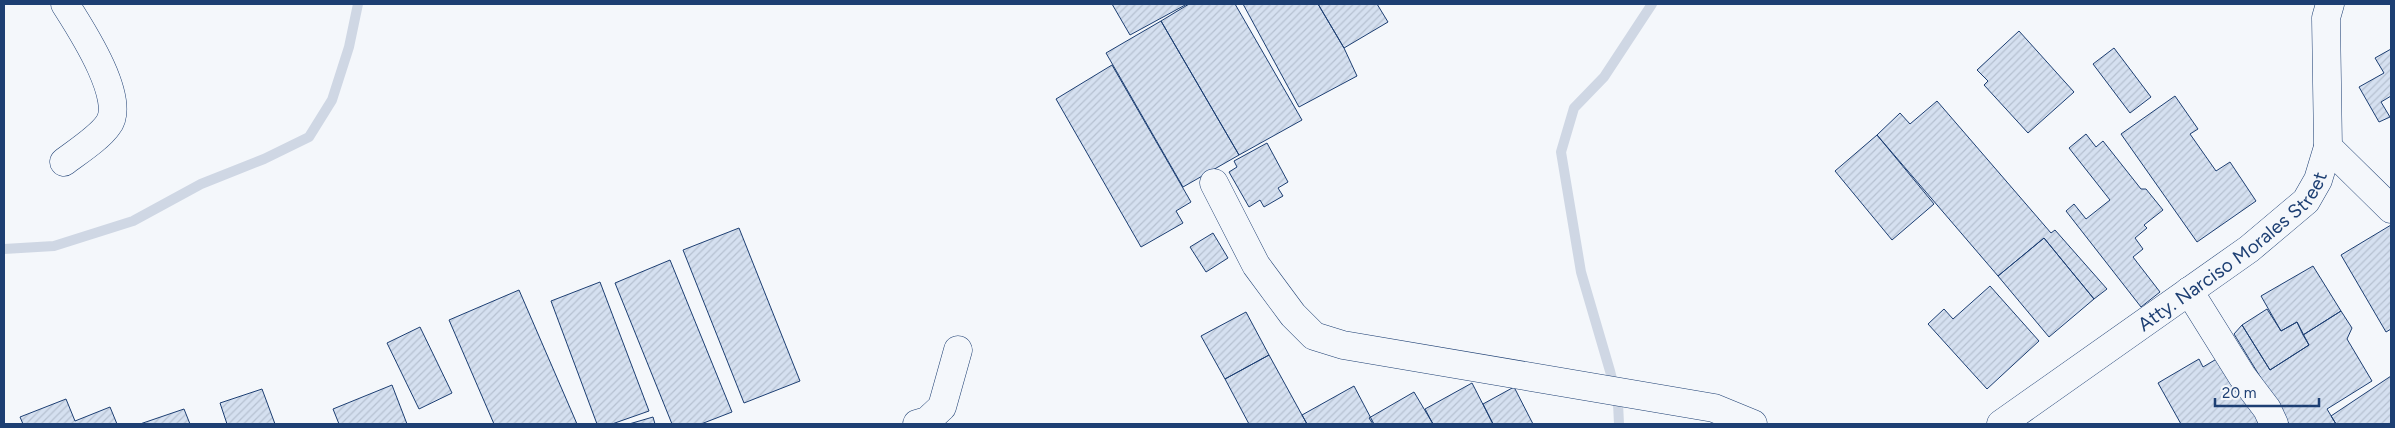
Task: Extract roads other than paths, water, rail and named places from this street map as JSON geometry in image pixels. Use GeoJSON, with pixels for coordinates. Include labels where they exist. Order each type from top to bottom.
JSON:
{"type":"FeatureCollection","features":[{"type":"Feature","properties":{"kind":"street"},"geometry":{"type":"LineString","coordinates":[[64,162],[109,125],[113,106],[106,78],[93,50],[65,4]]}},
{"type":"Feature","properties":{"kind":"street","name":"Atty. Narciso Morales Street"},"geometry":{"type":"LineString","coordinates":[[2001,424],[2249,248],[2306,201],[2318,180],[2328,147],[2326,18],[2330,4]]}},
{"type":"Feature","properties":{"kind":"street"},"geometry":{"type":"LineString","coordinates":[[2328,147],[2391,209]]}},
{"type":"Feature","properties":{"kind":"street"},"geometry":{"type":"LineString","coordinates":[[1214,183],[1256,265],[1293,315],[1314,336],[1343,345],[1714,408],[1753,424]]}},
{"type":"Feature","properties":{"kind":"street"},"geometry":{"type":"LineString","coordinates":[[2189,291],[2242,376],[2267,409],[2274,424]]}},
{"type":"Feature","properties":{"kind":"street"},"geometry":{"type":"LineString","coordinates":[[917,424],[927,421],[942,407],[958,350]]}},
{"type":"Feature","properties":{"kind":"waterway"},"geometry":{"type":"LineString","coordinates":[[4,249],[54,246],[133,221],[201,184],[264,159],[309,137],[332,100],[349,47],[358,4]]}},
{"type":"Feature","properties":{"kind":"waterway"},"geometry":{"type":"LineString","coordinates":[[1619,424],[1618,403],[1581,272],[1561,152],[1574,108],[1604,77],[1652,4]]}}]}
